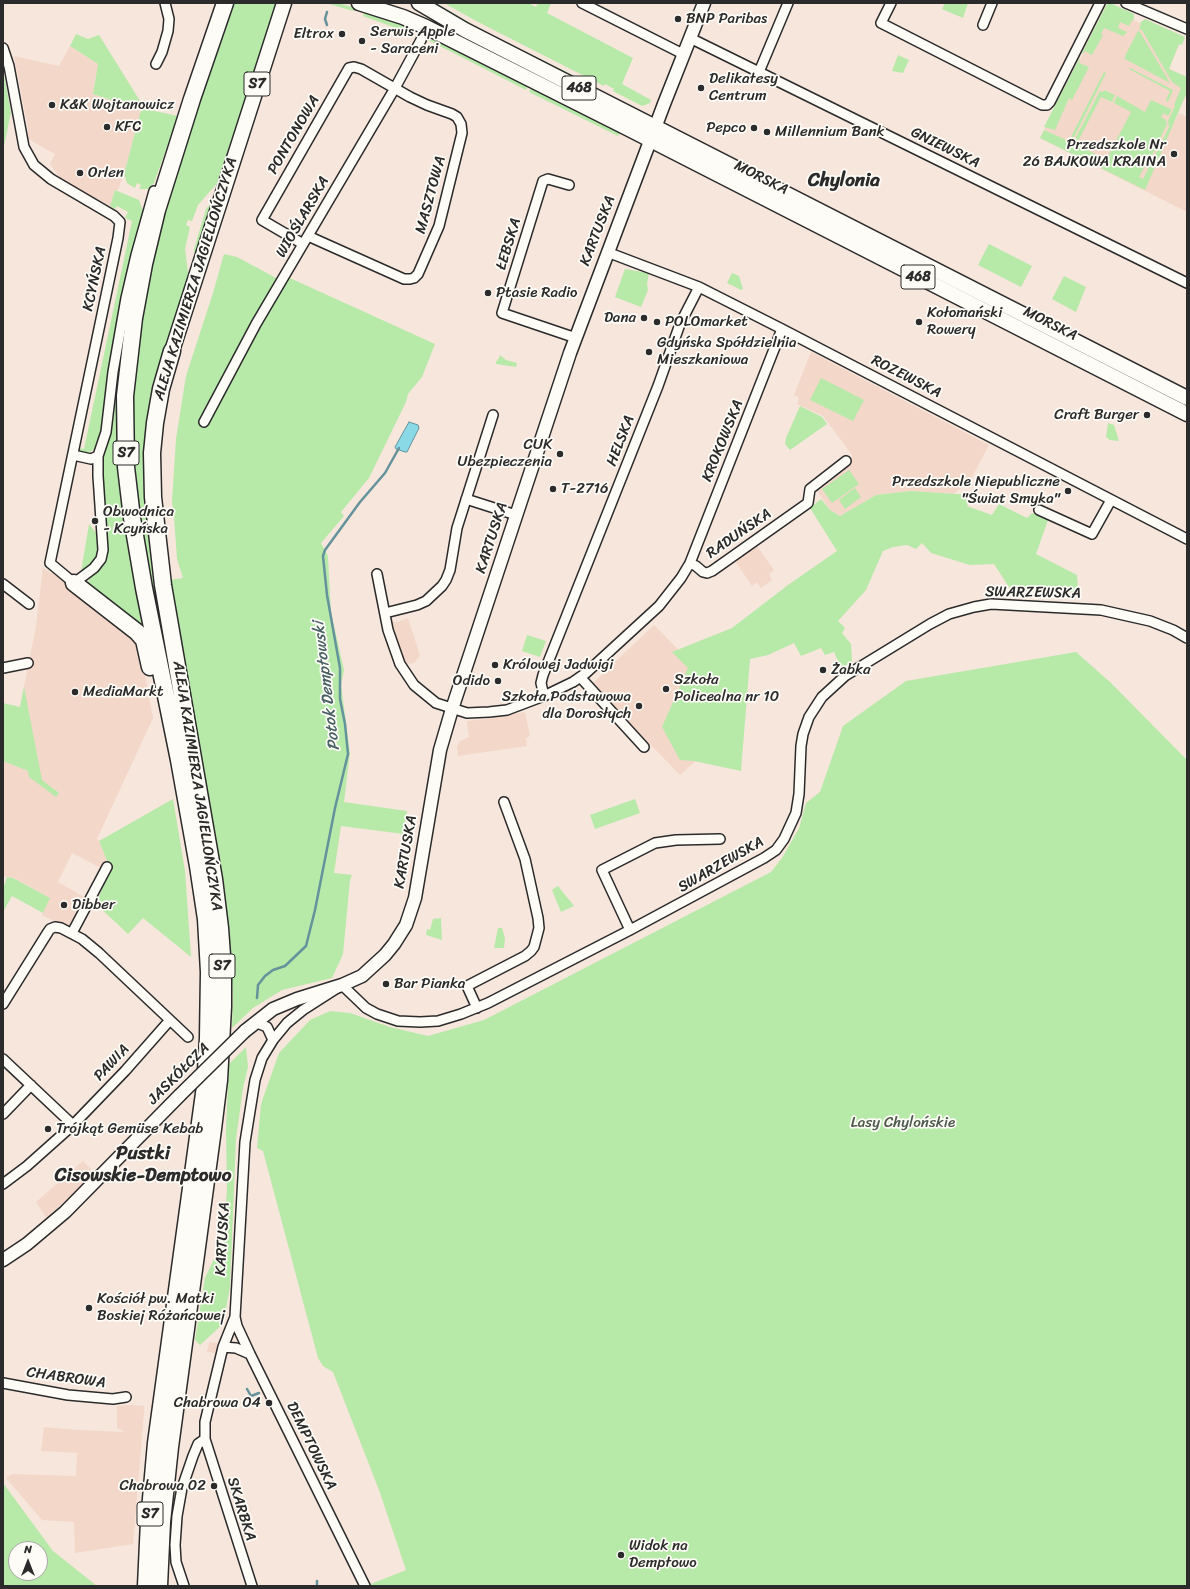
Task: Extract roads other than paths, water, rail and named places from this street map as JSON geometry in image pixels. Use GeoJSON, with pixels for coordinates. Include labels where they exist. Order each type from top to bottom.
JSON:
{"type":"FeatureCollection","features":[{"type":"Feature","properties":{"kind":"highway","name":"ALEJA KAZIMIERZA JAGIELLOŃCZYKA"},"geometry":{"type":"LineString","coordinates":[[146,1586],[148,1537],[156,1443],[200,1122],[208,1038],[209,972],[206,919],[198,866],[180,760],[136,542],[126,467],[124,415],[131,337],[139,291],[157,210],[224,3]]}},
{"type":"Feature","properties":{"kind":"highway"},"geometry":{"type":"LineString","coordinates":[[154,191],[166,161],[177,147]]}},
{"type":"Feature","properties":{"kind":"highway","name":"ALEJA KAZIMIERZA JAGIELLOŃCZYKA"},"geometry":{"type":"LineString","coordinates":[[160,1586],[162,1522],[170,1448],[216,1101],[223,1007],[223,969],[214,879],[163,585],[153,497],[152,453],[155,423],[161,389],[172,351]]}},
{"type":"Feature","properties":{"kind":"highway"},"geometry":{"type":"LineString","coordinates":[[74,583],[137,632],[144,640],[161,719],[180,760]]}},
{"type":"Feature","properties":{"kind":"main road","name":"ALEJA KAZIMIERZA JAGIELLOŃCZYKA"},"geometry":{"type":"LineString","coordinates":[[172,351],[284,3]]}},
{"type":"Feature","properties":{"kind":"main road","name":"MORSKA"},"geometry":{"type":"LineString","coordinates":[[359,3],[403,17],[426,28],[650,140],[1187,414]]}},
{"type":"Feature","properties":{"kind":"main road","name":"MORSKA"},"geometry":{"type":"LineString","coordinates":[[418,3],[466,30],[1187,398]]}},
{"type":"Feature","properties":{"kind":"street"},"geometry":{"type":"LineString","coordinates":[[156,64],[162,52],[168,31],[169,20],[165,3]]}},
{"type":"Feature","properties":{"kind":"street"},"geometry":{"type":"LineString","coordinates":[[582,3],[592,5],[683,54]]}},
{"type":"Feature","properties":{"kind":"street","name":"KARTUSKA"},"geometry":{"type":"LineString","coordinates":[[205,1440],[205,1422],[223,1347],[235,1317],[245,1142],[248,1116],[257,1070],[262,1058],[273,1040],[284,1027],[297,1015],[342,985],[362,976],[380,960],[394,944],[406,925],[415,898],[440,750],[452,709],[576,338],[655,126],[704,3]]}},
{"type":"Feature","properties":{"kind":"street"},"geometry":{"type":"LineString","coordinates":[[759,72],[788,3]]}},
{"type":"Feature","properties":{"kind":"street"},"geometry":{"type":"LineString","coordinates":[[890,3],[881,23],[1042,105],[1046,105],[1050,102],[1100,3]]}},
{"type":"Feature","properties":{"kind":"street"},"geometry":{"type":"LineString","coordinates":[[983,24],[992,3]]}},
{"type":"Feature","properties":{"kind":"street"},"geometry":{"type":"LineString","coordinates":[[1126,3],[1187,29]]}},
{"type":"Feature","properties":{"kind":"street","name":"WIOŚLARSKA"},"geometry":{"type":"LineString","coordinates":[[204,422],[256,324],[395,88],[426,28]]}},
{"type":"Feature","properties":{"kind":"street","name":"GNIEWSKA"},"geometry":{"type":"LineString","coordinates":[[690,38],[1187,283]]}},
{"type":"Feature","properties":{"kind":"street","name":"KCYŃSKA"},"geometry":{"type":"LineString","coordinates":[[3,48],[9,66],[24,147],[34,165],[51,180],[114,216],[120,222],[118,238],[50,563],[74,583]]}},
{"type":"Feature","properties":{"kind":"street","name":"PONTONOWA"},"geometry":{"type":"LineString","coordinates":[[303,244],[262,220],[348,70],[351,67],[361,69],[395,88]]}},
{"type":"Feature","properties":{"kind":"street","name":"MASZTOWA"},"geometry":{"type":"LineString","coordinates":[[308,236],[404,279],[414,278],[418,274],[439,226],[462,128],[459,120],[452,114],[427,106],[395,88]]}},
{"type":"Feature","properties":{"kind":"street","name":"ŁEBSKA"},"geometry":{"type":"LineString","coordinates":[[569,185],[551,179],[545,179],[543,181],[502,313],[576,338]]}},
{"type":"Feature","properties":{"kind":"street"},"geometry":{"type":"LineString","coordinates":[[74,583],[94,568],[101,559],[103,550],[98,456],[106,432],[113,372],[126,298],[136,254],[154,191]]}},
{"type":"Feature","properties":{"kind":"street","name":"ROZEWSKA"},"geometry":{"type":"LineString","coordinates":[[607,252],[698,287],[1187,539]]}},
{"type":"Feature","properties":{"kind":"street","name":"HELSKA"},"geometry":{"type":"LineString","coordinates":[[544,696],[541,683],[543,675],[658,386],[680,324],[698,287]]}},
{"type":"Feature","properties":{"kind":"street","name":"KROKOWSKA"},"geometry":{"type":"LineString","coordinates":[[690,563],[782,329]]}},
{"type":"Feature","properties":{"kind":"street"},"geometry":{"type":"LineString","coordinates":[[386,613],[417,605],[426,601],[442,586],[450,570],[457,528],[493,415]]}},
{"type":"Feature","properties":{"kind":"street"},"geometry":{"type":"LineString","coordinates":[[73,455],[91,459],[98,456]]}},
{"type":"Feature","properties":{"kind":"street","name":"RADUŃSKA"},"geometry":{"type":"LineString","coordinates":[[378,574],[392,645],[400,664],[414,685],[428,698],[436,703],[452,709],[471,713],[507,710],[558,691],[580,677],[665,600],[690,563],[703,572],[707,573],[712,571],[808,503],[810,489],[846,461]]}},
{"type":"Feature","properties":{"kind":"street"},"geometry":{"type":"LineString","coordinates":[[466,499],[516,515]]}},
{"type":"Feature","properties":{"kind":"street"},"geometry":{"type":"LineString","coordinates":[[1039,510],[1092,534],[1111,500]]}},
{"type":"Feature","properties":{"kind":"street"},"geometry":{"type":"LineString","coordinates":[[3,584],[29,604]]}},
{"type":"Feature","properties":{"kind":"street","name":"SWARZEWSKA"},"geometry":{"type":"LineString","coordinates":[[342,985],[366,1008],[377,1014],[398,1021],[438,1021],[477,1008],[748,868],[776,850],[784,839],[796,813],[799,794],[801,746],[809,717],[814,706],[845,676],[943,618],[962,610],[991,604],[1101,610],[1150,621],[1173,630],[1187,638]]}},
{"type":"Feature","properties":{"kind":"street"},"geometry":{"type":"LineString","coordinates":[[3,668],[28,663]]}},
{"type":"Feature","properties":{"kind":"street"},"geometry":{"type":"LineString","coordinates":[[580,677],[644,747]]}},
{"type":"Feature","properties":{"kind":"street"},"geometry":{"type":"LineString","coordinates":[[477,1008],[467,986],[532,951],[538,928],[538,918],[525,859],[504,802]]}},
{"type":"Feature","properties":{"kind":"street","name":"SWARZEWSKA"},"geometry":{"type":"LineString","coordinates":[[630,930],[602,870],[655,843],[676,840],[720,839]]}},
{"type":"Feature","properties":{"kind":"street"},"geometry":{"type":"LineString","coordinates":[[72,933],[106,867]]}},
{"type":"Feature","properties":{"kind":"street"},"geometry":{"type":"LineString","coordinates":[[3,1004],[50,929],[55,927],[61,928],[82,939],[100,953],[188,1037]]}},
{"type":"Feature","properties":{"kind":"street","name":"JASKÓŁCZA"},"geometry":{"type":"LineString","coordinates":[[3,1260],[32,1240],[65,1212],[180,1095],[255,1022],[273,1009],[284,1004],[342,985]]}},
{"type":"Feature","properties":{"kind":"street","name":"PAWIA"},"geometry":{"type":"LineString","coordinates":[[3,1184],[27,1166],[73,1125],[125,1071],[170,1020]]}},
{"type":"Feature","properties":{"kind":"street"},"geometry":{"type":"LineString","coordinates":[[255,1022],[267,1027],[273,1040]]}},
{"type":"Feature","properties":{"kind":"street"},"geometry":{"type":"LineString","coordinates":[[3,1059],[73,1125]]}},
{"type":"Feature","properties":{"kind":"street"},"geometry":{"type":"LineString","coordinates":[[3,1114],[31,1085]]}},
{"type":"Feature","properties":{"kind":"street","name":"DEMPTOWSKA"},"geometry":{"type":"LineString","coordinates":[[235,1317],[237,1326],[250,1354],[365,1586]]}},
{"type":"Feature","properties":{"kind":"street"},"geometry":{"type":"LineString","coordinates":[[223,1347],[236,1348],[250,1354]]}},
{"type":"Feature","properties":{"kind":"street","name":"CHABROWA"},"geometry":{"type":"LineString","coordinates":[[3,1383],[68,1395],[113,1399],[126,1398]]}},
{"type":"Feature","properties":{"kind":"street"},"geometry":{"type":"LineString","coordinates":[[184,1586],[176,1562],[175,1546],[177,1516],[182,1488],[193,1456],[198,1444],[205,1440]]}},
{"type":"Feature","properties":{"kind":"street","name":"SKARBKA"},"geometry":{"type":"LineString","coordinates":[[205,1440],[252,1586]]}},
{"type":"Feature","properties":{"kind":"water"},"geometry":{"type":"Polygon","coordinates":[[[409,422],[418,425],[419,428],[407,452],[405,452],[396,449],[395,447],[409,422]]]}},
{"type":"Feature","properties":{"kind":"waterway","name":"Potok Demptowski"},"geometry":{"type":"LineString","coordinates":[[327,12],[325,19],[327,25]]}},
{"type":"Feature","properties":{"kind":"waterway","name":"Potok Demptowski"},"geometry":{"type":"LineString","coordinates":[[257,998],[258,985],[265,976],[273,970],[285,966],[306,946],[348,754],[345,724],[340,699],[340,668],[327,595],[323,556],[325,550],[360,502],[385,473],[399,448]]}},
{"type":"Feature","properties":{"kind":"waterway","name":"Potok Demptowski"},"geometry":{"type":"LineString","coordinates":[[247,1389],[251,1396],[250,1402]]}},
{"type":"Feature","properties":{"kind":"waterway"},"geometry":{"type":"LineString","coordinates":[[251,1396],[259,1393]]}},
{"type":"Feature","properties":{"kind":"waterway","name":"Potok Demptowski"},"geometry":{"type":"LineString","coordinates":[[317,1581],[317,1586]]}},
{"type":"Feature","properties":{"kind":"place","name":"BNP Paribas"},"geometry":{"type":"Point","coordinates":[678,19]}},
{"type":"Feature","properties":{"kind":"place","name":"Eltrox"},"geometry":{"type":"Point","coordinates":[342,34]}},
{"type":"Feature","properties":{"kind":"place","name":"Serwis Apple - Saraceni"},"geometry":{"type":"Point","coordinates":[362,41]}},
{"type":"Feature","properties":{"kind":"place","name":"Delikatesy Centrum"},"geometry":{"type":"Point","coordinates":[701,88]}},
{"type":"Feature","properties":{"kind":"place","name":"K&K Wojtanowicz"},"geometry":{"type":"Point","coordinates":[52,105]}},
{"type":"Feature","properties":{"kind":"place","name":"KFC"},"geometry":{"type":"Point","coordinates":[107,127]}},
{"type":"Feature","properties":{"kind":"place","name":"Pepco"},"geometry":{"type":"Point","coordinates":[754,128]}},
{"type":"Feature","properties":{"kind":"place","name":"Millennium Bank"},"geometry":{"type":"Point","coordinates":[767,132]}},
{"type":"Feature","properties":{"kind":"place","name":"Przedszkole Nr 26 BAJKOWA KRAINA"},"geometry":{"type":"Point","coordinates":[1174,154]}},
{"type":"Feature","properties":{"kind":"place","name":"Orlen"},"geometry":{"type":"Point","coordinates":[80,173]}},
{"type":"Feature","properties":{"kind":"place","name":"Ptasie Radio"},"geometry":{"type":"Point","coordinates":[488,293]}},
{"type":"Feature","properties":{"kind":"place","name":"Dana"},"geometry":{"type":"Point","coordinates":[644,318]}},
{"type":"Feature","properties":{"kind":"place","name":"POLOmarket"},"geometry":{"type":"Point","coordinates":[657,322]}},
{"type":"Feature","properties":{"kind":"place","name":"Kołomański Rowery"},"geometry":{"type":"Point","coordinates":[919,322]}},
{"type":"Feature","properties":{"kind":"place","name":"Gdyńska Spółdzielnia Mieszkaniowa"},"geometry":{"type":"Point","coordinates":[649,352]}},
{"type":"Feature","properties":{"kind":"place","name":"Craft Burger"},"geometry":{"type":"Point","coordinates":[1147,415]}},
{"type":"Feature","properties":{"kind":"place","name":"CUK Ubezpieczenia"},"geometry":{"type":"Point","coordinates":[560,454]}},
{"type":"Feature","properties":{"kind":"place","name":"T-2716"},"geometry":{"type":"Point","coordinates":[553,489]}},
{"type":"Feature","properties":{"kind":"place","name":"Przedszkole Niepubliczne \"Świat Smyka\""},"geometry":{"type":"Point","coordinates":[1068,491]}},
{"type":"Feature","properties":{"kind":"place","name":"Obwodnica - Kcyńska"},"geometry":{"type":"Point","coordinates":[95,521]}},
{"type":"Feature","properties":{"kind":"place","name":"Królowej Jadwigi"},"geometry":{"type":"Point","coordinates":[495,665]}},
{"type":"Feature","properties":{"kind":"place","name":"Żabka"},"geometry":{"type":"Point","coordinates":[823,670]}},
{"type":"Feature","properties":{"kind":"place","name":"Odido"},"geometry":{"type":"Point","coordinates":[498,681]}},
{"type":"Feature","properties":{"kind":"place","name":"Szkoła Policealna nr 10"},"geometry":{"type":"Point","coordinates":[666,689]}},
{"type":"Feature","properties":{"kind":"place","name":"MediaMarkt"},"geometry":{"type":"Point","coordinates":[75,692]}},
{"type":"Feature","properties":{"kind":"place","name":"Szkoła Podstawowa dla Dorosłych"},"geometry":{"type":"Point","coordinates":[639,706]}},
{"type":"Feature","properties":{"kind":"place","name":"Dibber"},"geometry":{"type":"Point","coordinates":[64,905]}},
{"type":"Feature","properties":{"kind":"place","name":"Bar Pianka"},"geometry":{"type":"Point","coordinates":[386,984]}},
{"type":"Feature","properties":{"kind":"place","name":"Trójkąt Gemüse Kebab"},"geometry":{"type":"Point","coordinates":[48,1129]}},
{"type":"Feature","properties":{"kind":"place","name":"Kościół pw. Matki Boskiej Różańcowej"},"geometry":{"type":"Point","coordinates":[89,1308]}},
{"type":"Feature","properties":{"kind":"place","name":"Chabrowa 04"},"geometry":{"type":"Point","coordinates":[269,1403]}},
{"type":"Feature","properties":{"kind":"place","name":"Chabrowa 02"},"geometry":{"type":"Point","coordinates":[214,1486]}},
{"type":"Feature","properties":{"kind":"place","name":"Widok na Demptowo"},"geometry":{"type":"Point","coordinates":[621,1555]}},
{"type":"Feature","properties":{"kind":"district","name":"Chylonia"},"geometry":{"type":"Point","coordinates":[844,181]}},
{"type":"Feature","properties":{"kind":"district","name":"Pustki Cisowskie-Demptowo"},"geometry":{"type":"Point","coordinates":[143,1165]}},
{"type":"Feature","properties":{"kind":"park label","name":"Lasy Chylońskie"},"geometry":{"type":"Point","coordinates":[903,1123]}}]}
